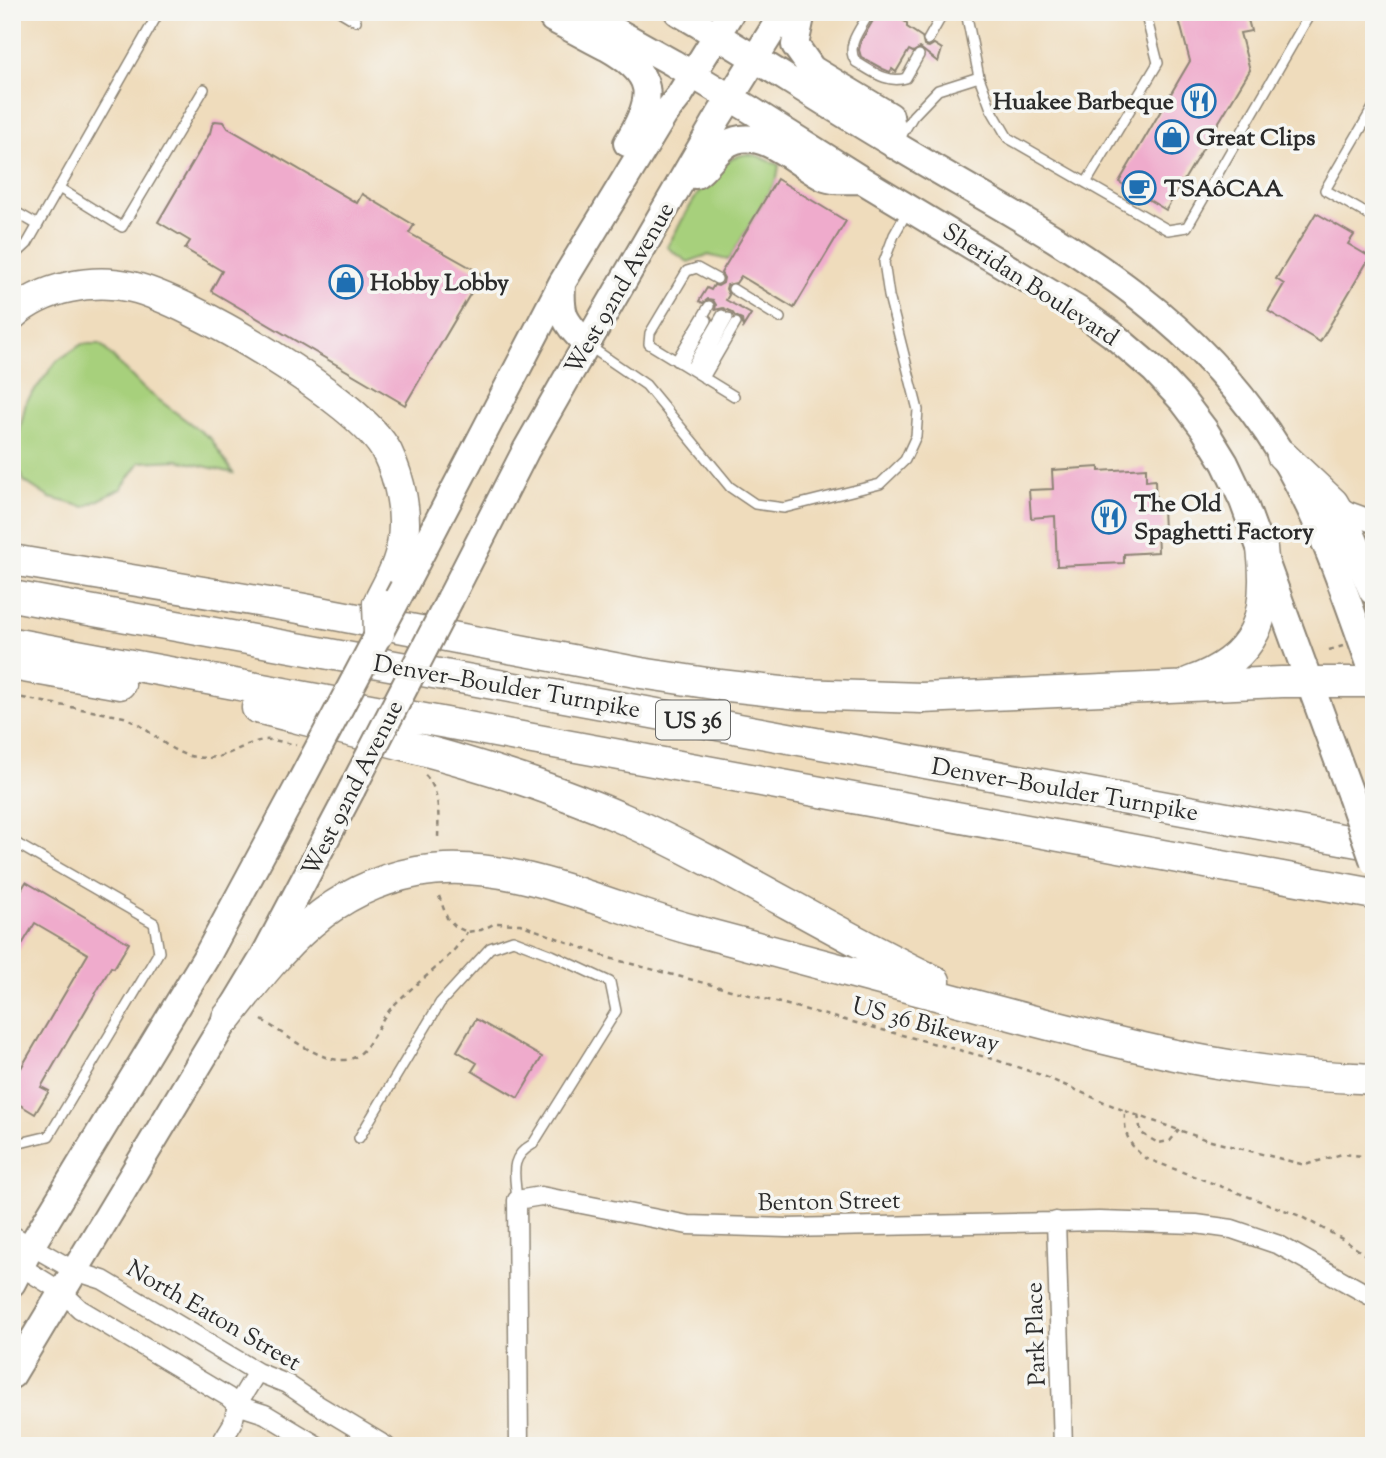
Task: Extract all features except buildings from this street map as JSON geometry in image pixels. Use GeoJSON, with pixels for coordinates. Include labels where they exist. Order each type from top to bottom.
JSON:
{"type":"FeatureCollection","features":[{"type":"Feature","properties":{"kind":"highway"},"geometry":{"type":"LineString","coordinates":[[12,315],[35,300],[78,285],[131,287],[173,302],[236,335],[277,359],[348,411],[369,428],[388,454],[398,485],[403,513],[402,545],[387,608]]}},
{"type":"Feature","properties":{"kind":"highway"},"geometry":{"type":"LineString","coordinates":[[1282,455],[1333,503],[1374,590]]}},
{"type":"Feature","properties":{"kind":"highway"},"geometry":{"type":"LineString","coordinates":[[12,538],[37,555],[66,567]]}},
{"type":"Feature","properties":{"kind":"highway"},"geometry":{"type":"LineString","coordinates":[[1176,687],[1224,665],[1250,638],[1264,604],[1262,548]]}},
{"type":"Feature","properties":{"kind":"highway"},"geometry":{"type":"LineString","coordinates":[[12,560],[313,610],[604,667],[759,690],[922,698],[1309,681],[1374,682]]}},
{"type":"Feature","properties":{"kind":"highway","name":"Denver–Boulder Turnpike"},"geometry":{"type":"LineString","coordinates":[[12,596],[1374,845]]}},
{"type":"Feature","properties":{"kind":"highway"},"geometry":{"type":"LineString","coordinates":[[12,613],[1374,862]]}},
{"type":"Feature","properties":{"kind":"highway"},"geometry":{"type":"LineString","coordinates":[[12,643],[1374,894]]}},
{"type":"Feature","properties":{"kind":"highway"},"geometry":{"type":"LineString","coordinates":[[12,665],[513,752],[1374,910]]}},
{"type":"Feature","properties":{"kind":"highway"},"geometry":{"type":"LineString","coordinates":[[257,708],[458,760],[589,804],[718,865],[866,947],[935,981],[998,1007],[1073,1031]]}},
{"type":"Feature","properties":{"kind":"highway"},"geometry":{"type":"LineString","coordinates":[[227,1018],[280,952],[303,928],[331,906],[362,889],[401,875],[443,869],[475,869],[528,879],[668,923],[1154,1051],[1270,1071],[1374,1079]]}},
{"type":"Feature","properties":{"kind":"main road"},"geometry":{"type":"LineString","coordinates":[[549,12],[553,19],[629,60],[646,84],[646,101],[640,121],[605,178],[611,202]]}},
{"type":"Feature","properties":{"kind":"main road","name":"Sheridan Boulevard"},"geometry":{"type":"LineString","coordinates":[[582,12],[731,97],[1080,312],[1154,370],[1205,429],[1225,463],[1262,548],[1374,862]]}},
{"type":"Feature","properties":{"kind":"main road","name":"Sheridan Boulevard"},"geometry":{"type":"LineString","coordinates":[[678,12],[895,146],[1058,240],[1146,301],[1195,345],[1254,414],[1282,455],[1320,529],[1374,675]]}},
{"type":"Feature","properties":{"kind":"main road","name":"West 92nd Avenue"},"geometry":{"type":"LineString","coordinates":[[18,1258],[208,954],[302,781],[387,608],[562,282],[664,115],[731,12]]}},
{"type":"Feature","properties":{"kind":"main road","name":"West 92nd Avenue"},"geometry":{"type":"LineString","coordinates":[[12,1375],[281,925],[526,450],[677,188],[784,12]]}},
{"type":"Feature","properties":{"kind":"main road"},"geometry":{"type":"LineString","coordinates":[[802,12],[795,45],[805,62],[824,77],[890,116],[895,146]]}},
{"type":"Feature","properties":{"kind":"main road"},"geometry":{"type":"LineString","coordinates":[[677,188],[700,173],[719,151],[735,140],[762,142],[826,179],[862,180]]}},
{"type":"Feature","properties":{"kind":"main road"},"geometry":{"type":"LineString","coordinates":[[562,282],[561,309],[572,329],[587,345]]}},
{"type":"Feature","properties":{"kind":"street"},"geometry":{"type":"LineString","coordinates":[[1333,503],[1347,512],[1374,522]]}},
{"type":"Feature","properties":{"kind":"street","name":"Benton Street"},"geometry":{"type":"LineString","coordinates":[[517,1200],[541,1196],[688,1225],[787,1228],[1161,1221],[1232,1229],[1279,1245],[1374,1298]]}},
{"type":"Feature","properties":{"kind":"street"},"geometry":{"type":"LineString","coordinates":[[517,1200],[519,1446]]}},
{"type":"Feature","properties":{"kind":"street","name":"Park Place"},"geometry":{"type":"LineString","coordinates":[[1056,1221],[1063,1446]]}},
{"type":"Feature","properties":{"kind":"street","name":"North Eaton Street"},"geometry":{"type":"LineString","coordinates":[[18,1258],[68,1281],[106,1282],[257,1372],[284,1382],[386,1446]]}},
{"type":"Feature","properties":{"kind":"street","name":"North Eaton Street"},"geometry":{"type":"LineString","coordinates":[[18,1258],[68,1281],[80,1309],[228,1397],[237,1405],[265,1414],[318,1446]]}},
{"type":"Feature","properties":{"kind":"street"},"geometry":{"type":"LineString","coordinates":[[219,1446],[233,1423],[237,1405],[257,1372]]}},
{"type":"Feature","properties":{"kind":"lane"},"geometry":{"type":"LineString","coordinates":[[12,258],[27,244],[159,12]]}},
{"type":"Feature","properties":{"kind":"lane"},"geometry":{"type":"LineString","coordinates":[[341,12],[356,21]]}},
{"type":"Feature","properties":{"kind":"lane"},"geometry":{"type":"LineString","coordinates":[[870,12],[852,46],[856,62],[887,79],[898,80],[906,78],[919,55]]}},
{"type":"Feature","properties":{"kind":"lane"},"geometry":{"type":"LineString","coordinates":[[967,12],[979,77],[991,109],[1008,138],[1168,230],[1187,227],[1311,12]]}},
{"type":"Feature","properties":{"kind":"lane"},"geometry":{"type":"LineString","coordinates":[[1086,183],[1158,63],[1145,12]]}},
{"type":"Feature","properties":{"kind":"lane"},"geometry":{"type":"LineString","coordinates":[[928,40],[942,17]]}},
{"type":"Feature","properties":{"kind":"lane"},"geometry":{"type":"LineString","coordinates":[[895,146],[914,116],[938,90],[979,77]]}},
{"type":"Feature","properties":{"kind":"lane"},"geometry":{"type":"LineString","coordinates":[[59,188],[122,227],[204,89]]}},
{"type":"Feature","properties":{"kind":"lane"},"geometry":{"type":"LineString","coordinates":[[1374,106],[1325,190],[1374,218]]}},
{"type":"Feature","properties":{"kind":"lane"},"geometry":{"type":"LineString","coordinates":[[587,345],[646,385],[730,487],[755,504],[784,508],[880,484],[905,460],[916,436],[918,410],[889,296],[884,262],[894,235],[910,207]]}},
{"type":"Feature","properties":{"kind":"lane"},"geometry":{"type":"LineString","coordinates":[[12,210],[38,225]]}},
{"type":"Feature","properties":{"kind":"lane"},"geometry":{"type":"LineString","coordinates":[[717,279],[697,268],[687,271],[650,333],[649,344],[734,396]]}},
{"type":"Feature","properties":{"kind":"lane"},"geometry":{"type":"LineString","coordinates":[[740,294],[737,305],[740,294]]}},
{"type":"Feature","properties":{"kind":"lane"},"geometry":{"type":"LineString","coordinates":[[740,294],[780,318]]}},
{"type":"Feature","properties":{"kind":"lane"},"geometry":{"type":"LineString","coordinates":[[690,369],[722,314]]}},
{"type":"Feature","properties":{"kind":"lane"},"geometry":{"type":"LineString","coordinates":[[690,369],[722,314]]}},
{"type":"Feature","properties":{"kind":"lane"},"geometry":{"type":"LineString","coordinates":[[690,369],[722,314]]}},
{"type":"Feature","properties":{"kind":"lane"},"geometry":{"type":"LineString","coordinates":[[12,1138],[20,1143],[49,1136],[159,952],[154,923],[13,844]]}},
{"type":"Feature","properties":{"kind":"lane"},"geometry":{"type":"LineString","coordinates":[[359,1138],[440,1003],[490,948],[513,940],[552,955],[610,982],[616,1011],[533,1144],[520,1151],[516,1158],[517,1200]]}},
{"type":"Feature","properties":{"kind":"path"},"geometry":{"type":"LineString","coordinates":[[1329,650],[1347,644]]}},
{"type":"Feature","properties":{"kind":"path"},"geometry":{"type":"LineString","coordinates":[[12,696],[124,718],[169,748],[197,757],[229,754],[261,741],[274,740],[301,746]]}},
{"type":"Feature","properties":{"kind":"path"},"geometry":{"type":"LineString","coordinates":[[419,771],[428,778],[434,788],[438,804],[438,841]]}},
{"type":"Feature","properties":{"kind":"path"},"geometry":{"type":"LineString","coordinates":[[262,1020],[320,1055],[334,1060],[350,1060],[365,1048],[388,1012],[455,949],[467,932],[456,927],[447,918],[439,896]]}},
{"type":"Feature","properties":{"kind":"path","name":"US 36 Bikeway"},"geometry":{"type":"LineString","coordinates":[[467,932],[504,922],[520,924],[609,958],[1025,1069],[1125,1111],[1207,1140],[1305,1165],[1342,1154],[1374,1157]]}},
{"type":"Feature","properties":{"kind":"path"},"geometry":{"type":"LineString","coordinates":[[1125,1111],[1124,1129],[1132,1147],[1145,1158],[1300,1216],[1344,1240],[1374,1261]]}},
{"type":"Feature","properties":{"kind":"path"},"geometry":{"type":"LineString","coordinates":[[1138,1115],[1141,1133],[1158,1143],[1170,1141],[1179,1130]]}},
{"type":"Feature","properties":{"kind":"green space"},"geometry":{"type":"Polygon","coordinates":[[[748,154],[779,165],[777,179],[729,260],[707,255],[688,262],[667,247],[710,177],[734,158],[748,154]]]}},
{"type":"Feature","properties":{"kind":"green space"},"geometry":{"type":"Polygon","coordinates":[[[82,344],[100,344],[143,388],[211,439],[233,473],[178,460],[140,462],[121,489],[85,507],[50,498],[24,481],[14,456],[26,402],[57,361],[82,344]]]}},
{"type":"Feature","properties":{"kind":"place","name":"Huakee Barbeque"},"geometry":{"type":"Point","coordinates":[1199,101]}},
{"type":"Feature","properties":{"kind":"place","name":"Great Clips"},"geometry":{"type":"Point","coordinates":[1172,137]}},
{"type":"Feature","properties":{"kind":"place","name":"TSAôCAA"},"geometry":{"type":"Point","coordinates":[1139,188]}},
{"type":"Feature","properties":{"kind":"place","name":"Hobby Lobby"},"geometry":{"type":"Point","coordinates":[346,282]}},
{"type":"Feature","properties":{"kind":"place","name":"The Old Spaghetti Factory"},"geometry":{"type":"Point","coordinates":[1109,517]}}]}
